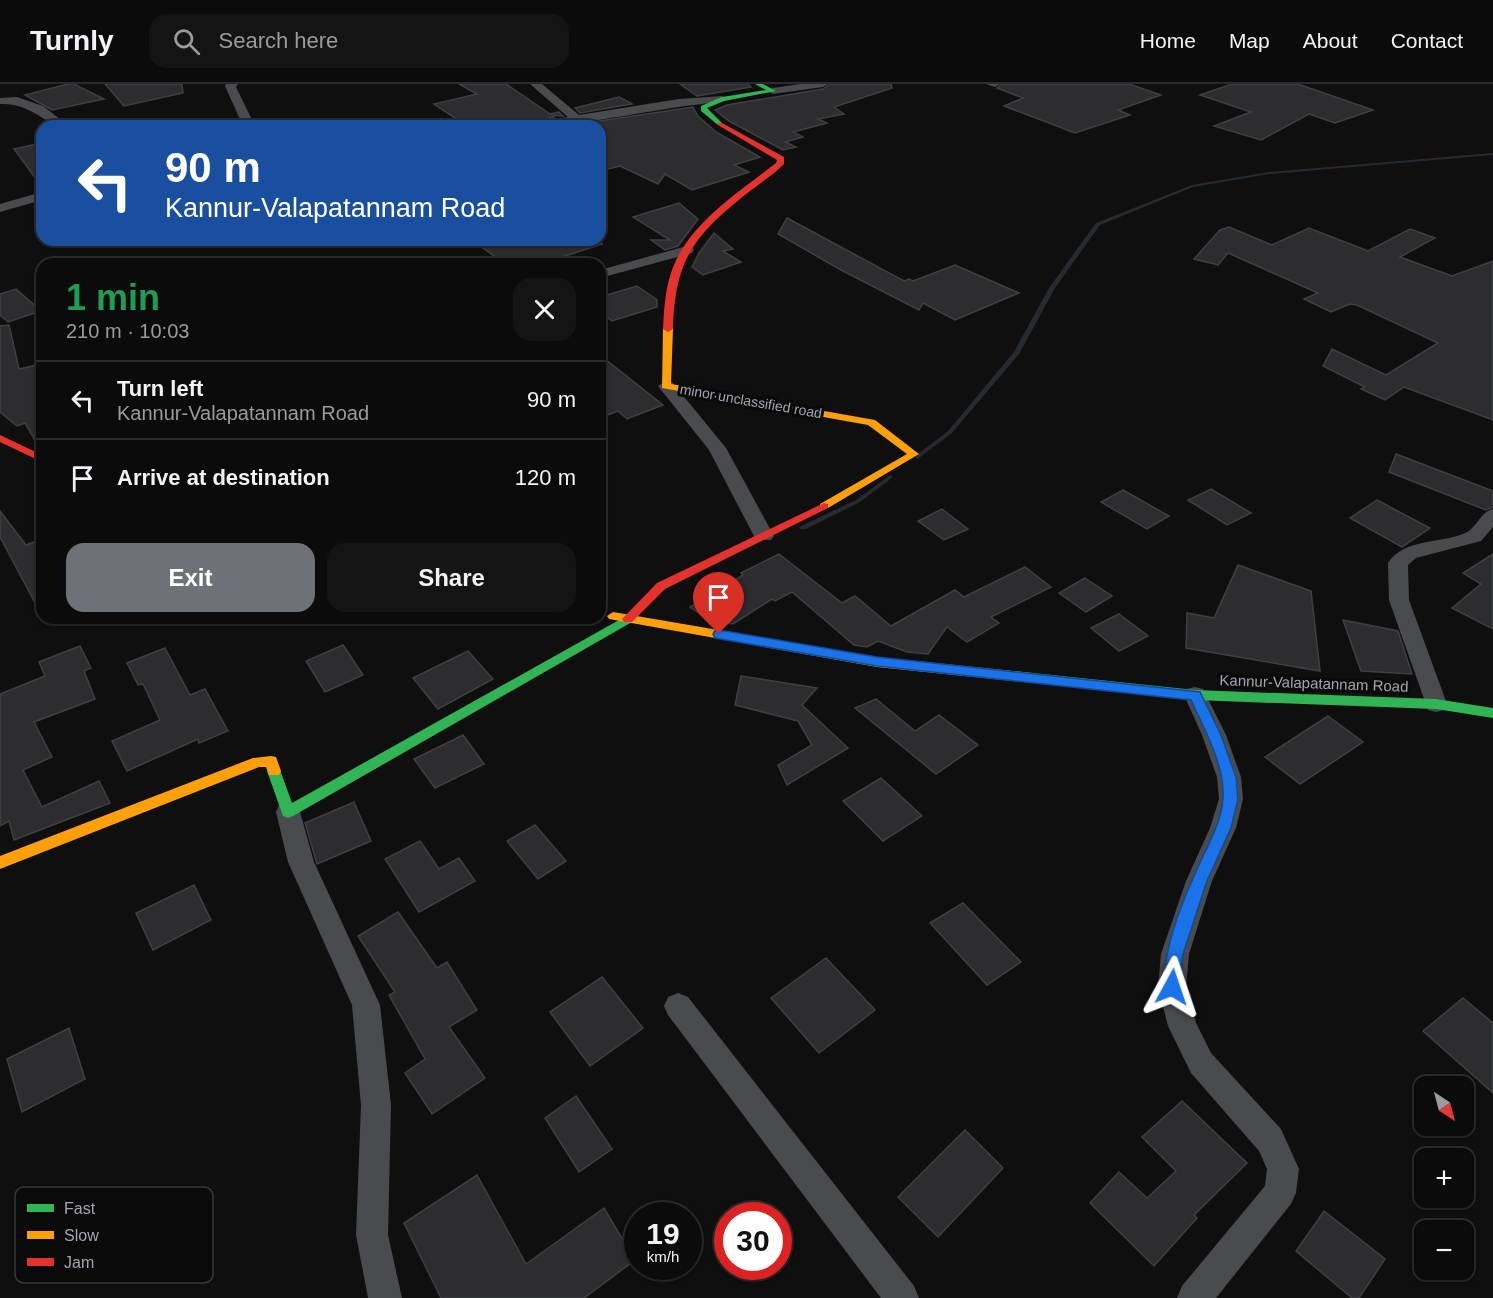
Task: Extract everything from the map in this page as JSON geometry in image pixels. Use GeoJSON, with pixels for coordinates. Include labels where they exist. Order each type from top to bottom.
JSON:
{"type":"FeatureCollection","features":[{"type":"Feature","properties":{"kind":"street"},"geometry":{"type":"LineString","coordinates":[[233,84],[230,86],[246,120]]}},
{"type":"Feature","properties":{"kind":"street"},"geometry":{"type":"LineString","coordinates":[[535,84],[576,118]]}},
{"type":"Feature","properties":{"kind":"street"},"geometry":{"type":"LineString","coordinates":[[758,84],[773,92]]}},
{"type":"Feature","properties":{"kind":"street"},"geometry":{"type":"LineString","coordinates":[[565,120],[679,102],[722,99],[823,84]]}},
{"type":"Feature","properties":{"kind":"street"},"geometry":{"type":"LineString","coordinates":[[2,97],[42,109],[55,120]]}},
{"type":"Feature","properties":{"kind":"street","name":"minor unclassified road"},"geometry":{"type":"LineString","coordinates":[[288,812],[629,619],[661,586],[813,512],[914,454],[870,422],[666,386],[670,294],[678,265],[702,228],[780,165],[781,159],[775,154],[722,126],[704,111],[703,107],[722,99]]}},
{"type":"Feature","properties":{"kind":"street"},"geometry":{"type":"LineString","coordinates":[[0,208],[36,198]]}},
{"type":"Feature","properties":{"kind":"street"},"geometry":{"type":"LineString","coordinates":[[606,272],[687,250]]}},
{"type":"Feature","properties":{"kind":"street"},"geometry":{"type":"LineString","coordinates":[[666,386],[717,448],[764,536]]}},
{"type":"Feature","properties":{"kind":"street"},"geometry":{"type":"LineString","coordinates":[[0,438],[32,452]]}},
{"type":"Feature","properties":{"kind":"street"},"geometry":{"type":"LineString","coordinates":[[0,448],[32,452]]}},
{"type":"Feature","properties":{"kind":"street"},"geometry":{"type":"LineString","coordinates":[[1436,704],[1400,600],[1398,563],[1409,553],[1474,537],[1493,515]]}},
{"type":"Feature","properties":{"kind":"street","name":"Kannur-Valapatannam Road"},"geometry":{"type":"LineString","coordinates":[[606,615],[877,662],[1195,695],[1436,704],[1493,712]]}},
{"type":"Feature","properties":{"kind":"street"},"geometry":{"type":"LineString","coordinates":[[1194,1298],[1280,1193],[1283,1169],[1270,1140],[1201,1063],[1182,1026],[1172,987],[1175,954],[1199,881],[1223,828],[1231,799],[1229,777],[1214,735],[1195,695]]}},
{"type":"Feature","properties":{"kind":"street"},"geometry":{"type":"LineString","coordinates":[[0,863],[258,762],[271,762],[288,812],[301,862],[366,1005],[376,1105],[372,1235],[385,1298]]}},
{"type":"Feature","properties":{"kind":"street"},"geometry":{"type":"LineString","coordinates":[[678,1006],[902,1298]]}},
{"type":"Feature","properties":{"kind":"building"},"geometry":{"type":"Polygon","coordinates":[[[74,84],[104,99],[52,110],[25,95],[74,84]]]}},
{"type":"Feature","properties":{"kind":"building"},"geometry":{"type":"Polygon","coordinates":[[[105,84],[182,84],[183,93],[124,106],[105,84]]]}},
{"type":"Feature","properties":{"kind":"building"},"geometry":{"type":"Polygon","coordinates":[[[459,84],[506,84],[550,114],[559,112],[563,116],[551,115],[554,117],[538,120],[458,120],[434,104],[477,94],[459,84]]]}},
{"type":"Feature","properties":{"kind":"building"},"geometry":{"type":"Polygon","coordinates":[[[680,84],[748,84],[751,87],[697,96],[680,84]]]}},
{"type":"Feature","properties":{"kind":"building"},"geometry":{"type":"Polygon","coordinates":[[[830,84],[891,84],[892,88],[834,107],[844,114],[818,119],[827,123],[793,132],[803,137],[785,142],[796,147],[783,150],[729,121],[715,110],[727,105],[823,89],[830,84]]]}},
{"type":"Feature","properties":{"kind":"building"},"geometry":{"type":"Polygon","coordinates":[[[1002,84],[1129,84],[1161,95],[1118,110],[1130,115],[1075,133],[1004,106],[1023,98],[997,88],[1002,84]]]}},
{"type":"Feature","properties":{"kind":"building"},"geometry":{"type":"Polygon","coordinates":[[[1232,84],[1298,84],[1373,110],[1335,123],[1309,114],[1261,140],[1214,126],[1251,112],[1200,95],[1232,84]]]}},
{"type":"Feature","properties":{"kind":"building"},"geometry":{"type":"Polygon","coordinates":[[[619,97],[632,104],[580,113],[575,108],[619,97]]]}},
{"type":"Feature","properties":{"kind":"building"},"geometry":{"type":"Polygon","coordinates":[[[693,107],[698,116],[716,132],[760,157],[734,165],[749,172],[692,190],[665,174],[658,184],[620,166],[606,170],[606,120],[693,107]]]}},
{"type":"Feature","properties":{"kind":"building"},"geometry":{"type":"Polygon","coordinates":[[[36,144],[36,179],[14,149],[36,144]]]}},
{"type":"Feature","properties":{"kind":"building"},"geometry":{"type":"Polygon","coordinates":[[[679,203],[698,219],[678,246],[665,250],[651,240],[670,240],[633,217],[679,203]]]}},
{"type":"Feature","properties":{"kind":"building"},"geometry":{"type":"Polygon","coordinates":[[[787,218],[904,281],[909,279],[913,281],[955,265],[1019,293],[955,320],[923,303],[919,310],[778,234],[787,218]]]}},
{"type":"Feature","properties":{"kind":"building"},"geometry":{"type":"Polygon","coordinates":[[[1229,227],[1272,245],[1309,228],[1368,251],[1410,229],[1435,238],[1400,257],[1452,276],[1493,261],[1493,420],[1404,387],[1385,400],[1361,389],[1365,387],[1323,366],[1332,349],[1386,375],[1438,343],[1357,305],[1350,304],[1331,312],[1304,299],[1318,293],[1228,253],[1218,265],[1194,259],[1220,230],[1229,227]]]}},
{"type":"Feature","properties":{"kind":"building"},"geometry":{"type":"Polygon","coordinates":[[[714,233],[733,249],[723,251],[741,262],[703,275],[692,267],[714,233]]]}},
{"type":"Feature","properties":{"kind":"building"},"geometry":{"type":"Polygon","coordinates":[[[480,246],[596,246],[559,258],[497,258],[480,246]]]}},
{"type":"Feature","properties":{"kind":"building"},"geometry":{"type":"Polygon","coordinates":[[[637,286],[657,300],[657,307],[612,321],[606,316],[606,295],[637,286]]]}},
{"type":"Feature","properties":{"kind":"building"},"geometry":{"type":"Polygon","coordinates":[[[16,289],[36,307],[36,313],[8,322],[0,315],[0,294],[16,289]]]}},
{"type":"Feature","properties":{"kind":"building"},"geometry":{"type":"Polygon","coordinates":[[[9,325],[19,369],[36,365],[36,442],[25,423],[17,426],[0,412],[0,326],[9,325]]]}},
{"type":"Feature","properties":{"kind":"building"},"geometry":{"type":"Polygon","coordinates":[[[606,360],[663,405],[627,419],[618,411],[606,416],[606,360]]]}},
{"type":"Feature","properties":{"kind":"building"},"geometry":{"type":"Polygon","coordinates":[[[1396,454],[1493,491],[1493,507],[1486,510],[1389,472],[1396,454]]]}},
{"type":"Feature","properties":{"kind":"building"},"geometry":{"type":"Polygon","coordinates":[[[1211,489],[1251,513],[1227,525],[1188,500],[1211,489]]]}},
{"type":"Feature","properties":{"kind":"building"},"geometry":{"type":"Polygon","coordinates":[[[1123,490],[1169,516],[1147,529],[1101,502],[1123,490]]]}},
{"type":"Feature","properties":{"kind":"building"},"geometry":{"type":"Polygon","coordinates":[[[1377,500],[1430,528],[1402,547],[1350,518],[1377,500]]]}},
{"type":"Feature","properties":{"kind":"building"},"geometry":{"type":"Polygon","coordinates":[[[942,509],[968,529],[944,540],[918,521],[942,509]]]}},
{"type":"Feature","properties":{"kind":"building"},"geometry":{"type":"Polygon","coordinates":[[[0,511],[26,545],[36,541],[36,605],[0,537],[0,511]]]}},
{"type":"Feature","properties":{"kind":"building"},"geometry":{"type":"Polygon","coordinates":[[[779,554],[842,603],[855,596],[891,626],[955,590],[964,597],[1025,567],[1051,587],[991,617],[999,623],[967,642],[947,627],[928,654],[907,652],[878,641],[867,647],[854,645],[792,592],[775,601],[772,599],[733,624],[709,620],[690,607],[743,575],[741,573],[779,554]]]}},
{"type":"Feature","properties":{"kind":"building"},"geometry":{"type":"Polygon","coordinates":[[[1493,554],[1493,629],[1452,608],[1481,584],[1463,573],[1493,554]]]}},
{"type":"Feature","properties":{"kind":"building"},"geometry":{"type":"Polygon","coordinates":[[[1238,565],[1311,591],[1320,671],[1186,648],[1187,613],[1214,618],[1238,565]]]}},
{"type":"Feature","properties":{"kind":"building"},"geometry":{"type":"Polygon","coordinates":[[[1085,578],[1112,596],[1086,612],[1059,593],[1085,578]]]}},
{"type":"Feature","properties":{"kind":"building"},"geometry":{"type":"Polygon","coordinates":[[[1119,614],[1148,636],[1119,651],[1091,628],[1119,614]]]}},
{"type":"Feature","properties":{"kind":"building"},"geometry":{"type":"Polygon","coordinates":[[[1343,620],[1398,631],[1412,674],[1361,671],[1343,620]]]}},
{"type":"Feature","properties":{"kind":"building"},"geometry":{"type":"Polygon","coordinates":[[[343,645],[363,675],[325,692],[306,661],[343,645]]]}},
{"type":"Feature","properties":{"kind":"building"},"geometry":{"type":"Polygon","coordinates":[[[80,646],[91,668],[84,671],[95,699],[34,722],[52,757],[23,770],[42,807],[99,781],[110,803],[14,840],[9,821],[0,826],[0,694],[45,676],[39,662],[80,646]]]}},
{"type":"Feature","properties":{"kind":"building"},"geometry":{"type":"Polygon","coordinates":[[[165,648],[190,695],[205,689],[228,731],[199,743],[198,739],[127,771],[112,741],[160,720],[143,684],[138,685],[127,663],[165,648]]]}},
{"type":"Feature","properties":{"kind":"building"},"geometry":{"type":"Polygon","coordinates":[[[468,651],[493,679],[438,709],[413,678],[468,651]]]}},
{"type":"Feature","properties":{"kind":"building"},"geometry":{"type":"Polygon","coordinates":[[[741,676],[817,688],[802,705],[848,748],[787,785],[778,765],[812,745],[798,721],[735,705],[741,676]]]}},
{"type":"Feature","properties":{"kind":"building"},"geometry":{"type":"Polygon","coordinates":[[[876,699],[915,731],[939,715],[978,745],[936,774],[855,708],[876,699]]]}},
{"type":"Feature","properties":{"kind":"building"},"geometry":{"type":"Polygon","coordinates":[[[1328,716],[1363,742],[1300,784],[1265,757],[1328,716]]]}},
{"type":"Feature","properties":{"kind":"building"},"geometry":{"type":"Polygon","coordinates":[[[463,735],[484,764],[435,788],[414,759],[463,735]]]}},
{"type":"Feature","properties":{"kind":"building"},"geometry":{"type":"Polygon","coordinates":[[[881,778],[922,816],[883,841],[843,801],[881,778]]]}},
{"type":"Feature","properties":{"kind":"building"},"geometry":{"type":"Polygon","coordinates":[[[354,802],[371,841],[317,864],[305,823],[354,802]]]}},
{"type":"Feature","properties":{"kind":"building"},"geometry":{"type":"Polygon","coordinates":[[[535,825],[566,861],[538,879],[507,841],[535,825]]]}},
{"type":"Feature","properties":{"kind":"building"},"geometry":{"type":"Polygon","coordinates":[[[420,841],[439,869],[459,858],[475,881],[419,912],[385,859],[420,841]]]}},
{"type":"Feature","properties":{"kind":"building"},"geometry":{"type":"Polygon","coordinates":[[[194,885],[211,920],[153,950],[136,913],[194,885]]]}},
{"type":"Feature","properties":{"kind":"building"},"geometry":{"type":"Polygon","coordinates":[[[963,903],[1021,962],[987,985],[930,923],[963,903]]]}},
{"type":"Feature","properties":{"kind":"building"},"geometry":{"type":"Polygon","coordinates":[[[398,912],[437,968],[447,962],[477,1010],[449,1027],[485,1078],[432,1114],[405,1073],[425,1059],[389,995],[395,992],[358,936],[398,912]]]}},
{"type":"Feature","properties":{"kind":"building"},"geometry":{"type":"Polygon","coordinates":[[[826,958],[875,1010],[819,1053],[771,998],[826,958]]]}},
{"type":"Feature","properties":{"kind":"building"},"geometry":{"type":"Polygon","coordinates":[[[602,977],[643,1028],[590,1066],[550,1012],[602,977]]]}},
{"type":"Feature","properties":{"kind":"building"},"geometry":{"type":"Polygon","coordinates":[[[1463,998],[1493,1023],[1493,1093],[1474,1076],[1423,1031],[1463,998]]]}},
{"type":"Feature","properties":{"kind":"building"},"geometry":{"type":"Polygon","coordinates":[[[69,1028],[85,1079],[22,1112],[7,1059],[69,1028]]]}},
{"type":"Feature","properties":{"kind":"building"},"geometry":{"type":"Polygon","coordinates":[[[576,1096],[612,1149],[579,1172],[545,1118],[576,1096]]]}},
{"type":"Feature","properties":{"kind":"building"},"geometry":{"type":"Polygon","coordinates":[[[1182,1101],[1247,1163],[1194,1215],[1197,1218],[1154,1266],[1090,1203],[1119,1172],[1147,1198],[1176,1171],[1142,1137],[1182,1101]]]}},
{"type":"Feature","properties":{"kind":"building"},"geometry":{"type":"Polygon","coordinates":[[[965,1130],[1003,1168],[938,1237],[898,1197],[965,1130]]]}},
{"type":"Feature","properties":{"kind":"building"},"geometry":{"type":"Polygon","coordinates":[[[477,1175],[526,1264],[604,1208],[624,1242],[624,1268],[584,1298],[441,1298],[404,1223],[477,1175]]]}},
{"type":"Feature","properties":{"kind":"building"},"geometry":{"type":"Polygon","coordinates":[[[1324,1211],[1385,1259],[1359,1298],[1352,1298],[1296,1251],[1324,1211]]]}},
{"type":"Feature","properties":{"kind":"waterway"},"geometry":{"type":"LineString","coordinates":[[917,457],[950,432],[1017,353],[1052,288],[1098,224],[1192,186],[1269,173],[1493,154]]}},
{"type":"Feature","properties":{"kind":"waterway"},"geometry":{"type":"LineString","coordinates":[[803,527],[858,501],[890,477]]}},
{"type":"Feature","properties":{"kind":"traffic: fast"},"geometry":{"type":"LineString","coordinates":[[720,124],[704,111],[703,107],[722,99],[773,91],[758,84]]}},
{"type":"Feature","properties":{"kind":"traffic: fast"},"geometry":{"type":"LineString","coordinates":[[274,771],[288,812],[628,619]]}},
{"type":"Feature","properties":{"kind":"traffic: fast"},"geometry":{"type":"LineString","coordinates":[[1033,678],[1195,695],[1436,704],[1493,713]]}},
{"type":"Feature","properties":{"kind":"traffic: slow"},"geometry":{"type":"LineString","coordinates":[[668,329],[666,386],[871,422],[914,454],[824,506]]}},
{"type":"Feature","properties":{"kind":"traffic: slow"},"geometry":{"type":"LineString","coordinates":[[613,616],[877,662],[1033,678]]}},
{"type":"Feature","properties":{"kind":"traffic: slow"},"geometry":{"type":"LineString","coordinates":[[0,863],[258,762],[271,761],[274,771]]}},
{"type":"Feature","properties":{"kind":"traffic: jam"},"geometry":{"type":"LineString","coordinates":[[668,329],[673,280],[687,249],[697,235],[723,209],[780,164],[781,159],[720,124]]}},
{"type":"Feature","properties":{"kind":"traffic: jam"},"geometry":{"type":"LineString","coordinates":[[0,438],[36,456]]}},
{"type":"Feature","properties":{"kind":"traffic: jam"},"geometry":{"type":"LineString","coordinates":[[628,619],[661,586],[824,506]]}},
{"type":"Feature","properties":{"kind":"route"},"geometry":{"type":"LineString","coordinates":[[719,634],[877,662],[1195,695],[1214,735],[1229,777],[1231,799],[1223,828],[1199,881],[1175,954],[1172,987]]}}]}
